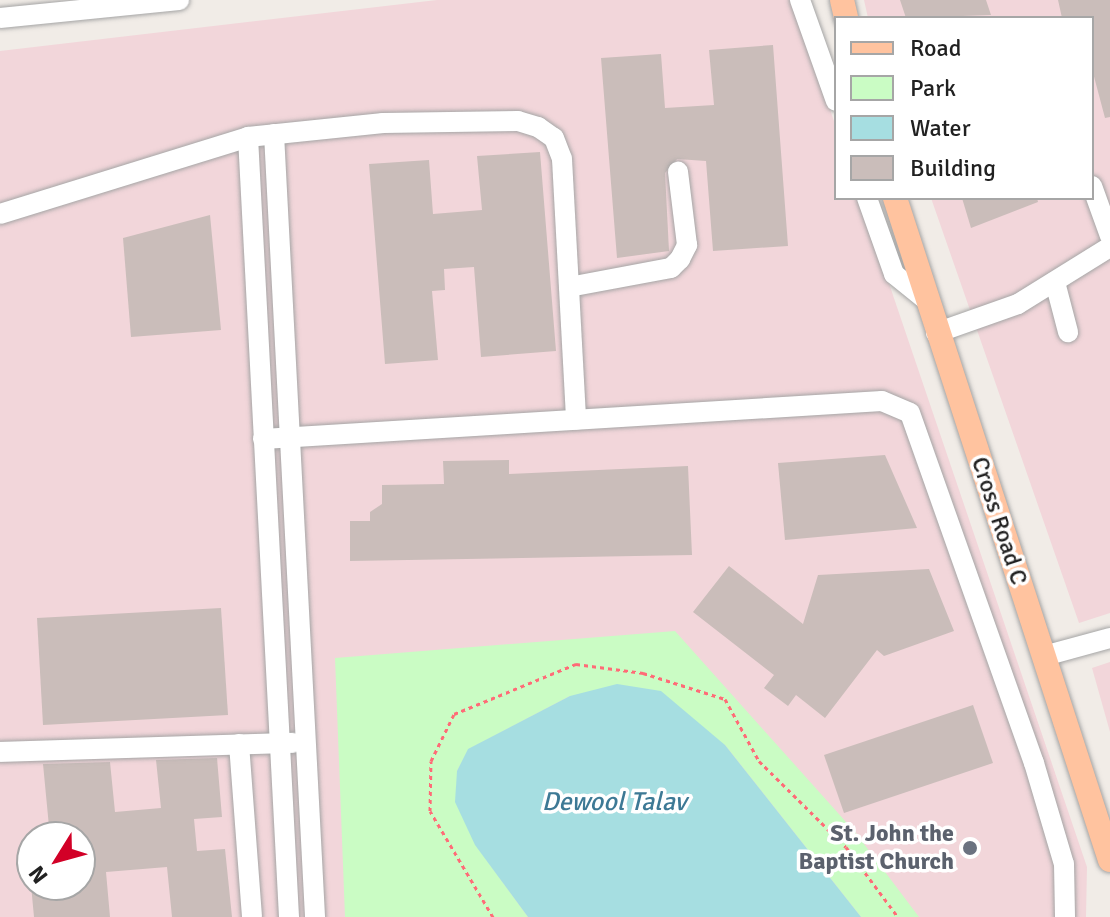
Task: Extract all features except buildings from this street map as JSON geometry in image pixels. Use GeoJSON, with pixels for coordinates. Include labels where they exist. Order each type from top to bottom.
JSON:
{"type":"FeatureCollection","features":[{"type":"Feature","properties":{"kind":"main road","name":"Cross Road C"},"geometry":{"type":"LineString","coordinates":[[896,200],[936,333],[1110,860]]}},
{"type":"Feature","properties":{"kind":"street"},"geometry":{"type":"LineString","coordinates":[[0,18],[179,0]]}},
{"type":"Feature","properties":{"kind":"street"},"geometry":{"type":"LineString","coordinates":[[800,0],[834,95]]}},
{"type":"Feature","properties":{"kind":"street"},"geometry":{"type":"LineString","coordinates":[[0,214],[248,137],[383,123],[518,121],[538,127],[554,138],[562,159],[576,420]]}},
{"type":"Feature","properties":{"kind":"street"},"geometry":{"type":"LineString","coordinates":[[274,134],[309,742],[315,917]]}},
{"type":"Feature","properties":{"kind":"street"},"geometry":{"type":"LineString","coordinates":[[248,137],[289,917]]}},
{"type":"Feature","properties":{"kind":"street"},"geometry":{"type":"LineString","coordinates":[[569,287],[671,268],[680,259],[687,245],[678,172]]}},
{"type":"Feature","properties":{"kind":"street"},"geometry":{"type":"LineString","coordinates":[[1094,192],[1110,236]]}},
{"type":"Feature","properties":{"kind":"street"},"geometry":{"type":"LineString","coordinates":[[868,200],[894,274],[923,288]]}},
{"type":"Feature","properties":{"kind":"street"},"geometry":{"type":"LineString","coordinates":[[936,333],[1018,304],[1110,247]]}},
{"type":"Feature","properties":{"kind":"street"},"geometry":{"type":"LineString","coordinates":[[1055,282],[1068,332]]}},
{"type":"Feature","properties":{"kind":"street"},"geometry":{"type":"LineString","coordinates":[[263,439],[882,401],[910,413],[1034,763],[1064,864],[1065,917]]}},
{"type":"Feature","properties":{"kind":"street"},"geometry":{"type":"LineString","coordinates":[[1044,656],[1110,638]]}},
{"type":"Feature","properties":{"kind":"street"},"geometry":{"type":"LineString","coordinates":[[0,752],[309,742]]}},
{"type":"Feature","properties":{"kind":"street"},"geometry":{"type":"LineString","coordinates":[[239,744],[252,917]]}},
{"type":"Feature","properties":{"kind":"path"},"geometry":{"type":"LineString","coordinates":[[493,917],[430,811],[431,761],[454,714],[576,664],[643,673],[725,699],[759,761],[846,847],[898,917]]}},
{"type":"Feature","properties":{"kind":"shaded area"},"geometry":{"type":"Polygon","coordinates":[[[437,0],[793,0],[834,121],[834,200],[861,200],[1087,867],[1086,917],[0,917],[0,51],[437,0]]]}},
{"type":"Feature","properties":{"kind":"shaded area"},"geometry":{"type":"Polygon","coordinates":[[[864,0],[1110,0],[1110,613],[1079,623],[932,200],[1094,200],[1094,16],[868,16],[864,0]]]}},
{"type":"Feature","properties":{"kind":"shaded area"},"geometry":{"type":"Polygon","coordinates":[[[1110,662],[1110,732],[1092,668],[1110,662]]]}},
{"type":"Feature","properties":{"kind":"green space"},"geometry":{"type":"Polygon","coordinates":[[[675,631],[855,832],[919,917],[861,917],[725,745],[570,696],[469,749],[457,771],[475,844],[528,917],[345,917],[335,658],[675,631]]]}},
{"type":"Feature","properties":{"kind":"water","name":"Dewool Talav"},"geometry":{"type":"Polygon","coordinates":[[[617,684],[661,691],[725,745],[861,917],[528,917],[475,845],[455,802],[457,771],[468,749],[570,696],[617,684]]]}},
{"type":"Feature","properties":{"kind":"place","name":"St. John the Baptist Church"},"geometry":{"type":"Point","coordinates":[970,848]}}]}
